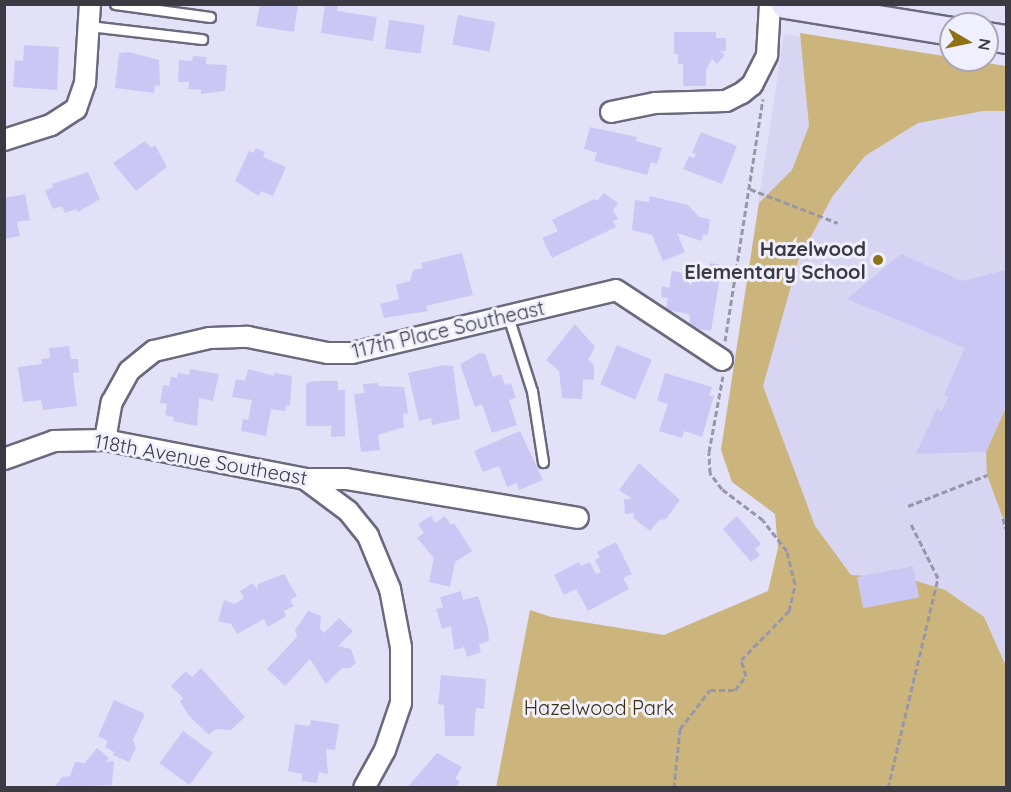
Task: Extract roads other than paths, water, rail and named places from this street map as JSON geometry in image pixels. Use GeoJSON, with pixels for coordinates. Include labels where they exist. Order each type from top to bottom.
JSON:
{"type":"FeatureCollection","features":[{"type":"Feature","properties":{"kind":"street"},"geometry":{"type":"LineString","coordinates":[[4,140],[51,125],[76,109],[84,90],[90,4]]}},
{"type":"Feature","properties":{"kind":"street"},"geometry":{"type":"LineString","coordinates":[[611,112],[656,103],[726,102],[742,93],[752,85],[767,55],[770,4]]}},
{"type":"Feature","properties":{"kind":"street"},"geometry":{"type":"LineString","coordinates":[[785,4],[939,29]]}},
{"type":"Feature","properties":{"kind":"street","name":"117th Place Southeast"},"geometry":{"type":"LineString","coordinates":[[105,440],[112,402],[129,371],[154,351],[178,343],[248,337],[327,353],[351,353],[616,291],[722,360]]}},
{"type":"Feature","properties":{"kind":"street","name":"118th Avenue Southeast"},"geometry":{"type":"LineString","coordinates":[[4,459],[54,441],[105,440],[305,479],[346,479],[578,518]]}},
{"type":"Feature","properties":{"kind":"street"},"geometry":{"type":"LineString","coordinates":[[305,479],[348,511],[368,536],[379,555],[393,600],[401,647],[401,703],[385,750],[364,788]]}},
{"type":"Feature","properties":{"kind":"lane"},"geometry":{"type":"LineString","coordinates":[[115,4],[210,17]]}},
{"type":"Feature","properties":{"kind":"lane"},"geometry":{"type":"LineString","coordinates":[[88,26],[202,39]]}},
{"type":"Feature","properties":{"kind":"lane"},"geometry":{"type":"LineString","coordinates":[[508,316],[532,391],[543,462]]}},
{"type":"Feature","properties":{"kind":"place","name":"Hazelwood Elementary School"},"geometry":{"type":"Point","coordinates":[878,260]}},
{"type":"Feature","properties":{"kind":"park label","name":"Hazelwood Park"},"geometry":{"type":"Point","coordinates":[599,707]}}]}
